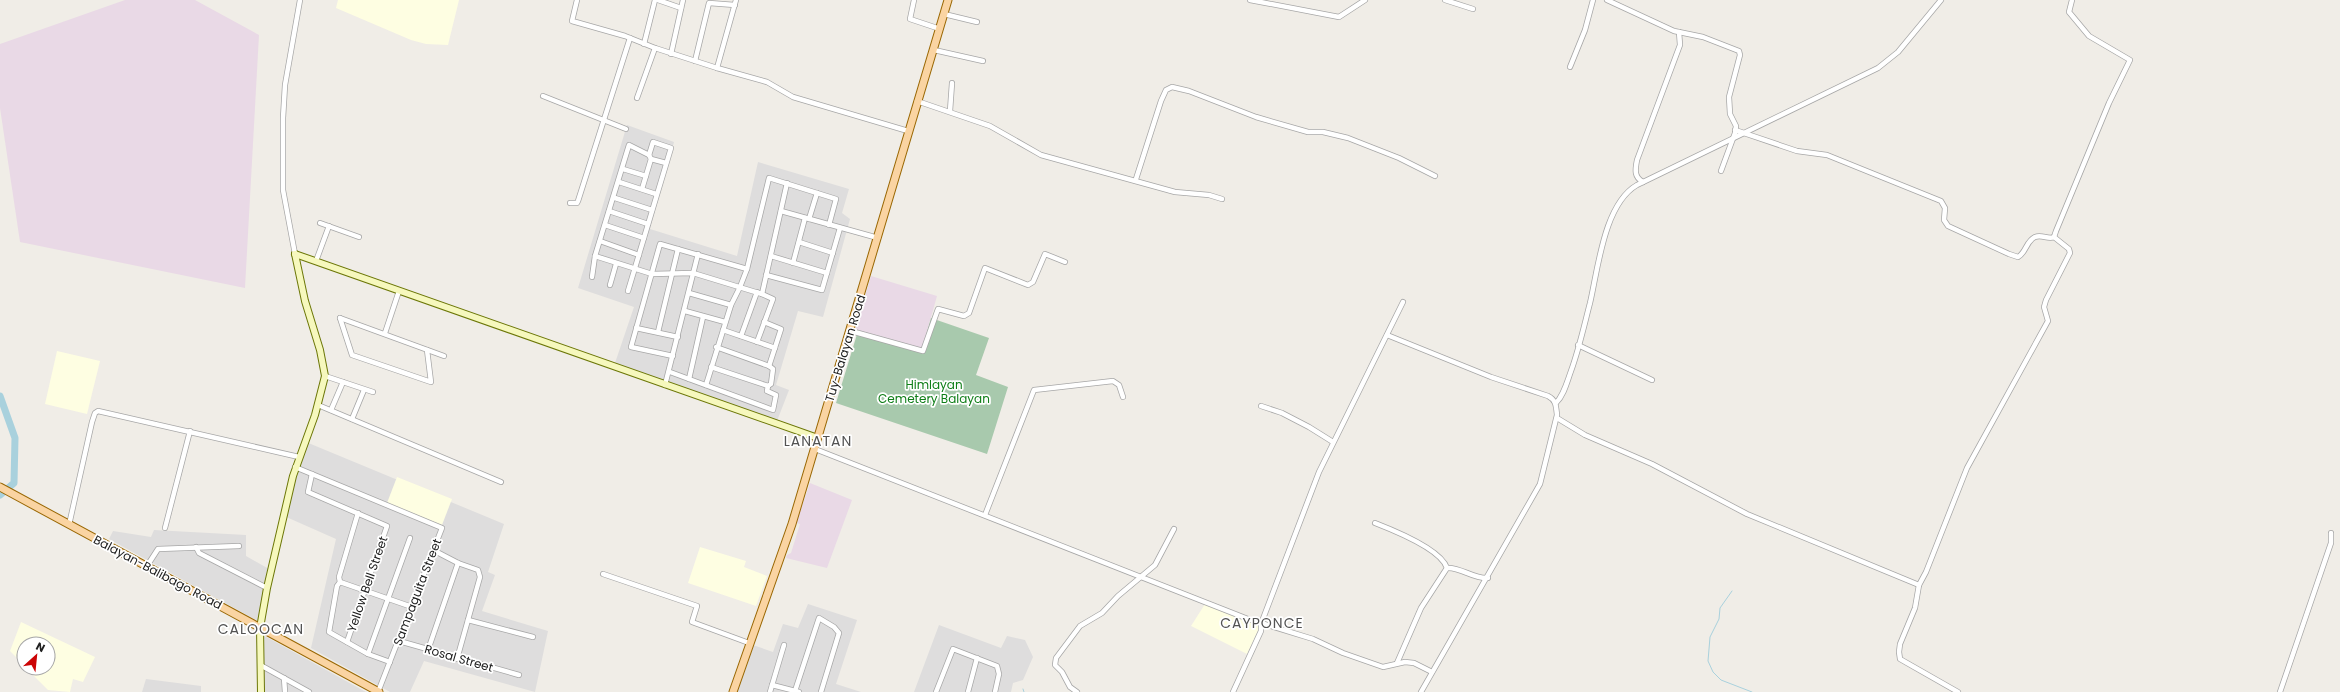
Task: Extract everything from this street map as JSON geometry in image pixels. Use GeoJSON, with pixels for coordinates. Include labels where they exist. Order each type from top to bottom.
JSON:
{"type":"FeatureCollection","features":[{"type":"Feature","properties":{"kind":"main road","name":"Tuy-Balayan Road"},"geometry":{"type":"LineString","coordinates":[[733,692],[792,524],[851,331],[908,131],[934,50],[948,0]]}},
{"type":"Feature","properties":{"kind":"main road","name":"Balayan-Balibago Road"},"geometry":{"type":"LineString","coordinates":[[0,487],[379,692]]}},
{"type":"Feature","properties":{"kind":"street"},"geometry":{"type":"LineString","coordinates":[[261,692],[260,628],[267,588],[295,467],[318,405],[325,376],[320,350],[305,301],[283,190],[283,118],[285,85],[300,0]]}},
{"type":"Feature","properties":{"kind":"street"},"geometry":{"type":"LineString","coordinates":[[577,0],[572,21],[630,38],[671,54],[767,82],[792,97],[908,131]]}},
{"type":"Feature","properties":{"kind":"street"},"geometry":{"type":"LineString","coordinates":[[644,44],[656,0],[681,8]]}},
{"type":"Feature","properties":{"kind":"street"},"geometry":{"type":"LineString","coordinates":[[671,54],[684,0]]}},
{"type":"Feature","properties":{"kind":"street"},"geometry":{"type":"LineString","coordinates":[[914,0],[910,19],[940,29]]}},
{"type":"Feature","properties":{"kind":"street"},"geometry":{"type":"LineString","coordinates":[[1250,0],[1334,17],[1339,17],[1366,0]]}},
{"type":"Feature","properties":{"kind":"street"},"geometry":{"type":"LineString","coordinates":[[1446,0],[1473,9]]}},
{"type":"Feature","properties":{"kind":"street"},"geometry":{"type":"LineString","coordinates":[[1570,67],[1585,30],[1593,0]]}},
{"type":"Feature","properties":{"kind":"street"},"geometry":{"type":"LineString","coordinates":[[1607,0],[1679,32],[1703,37],[1738,51],[1740,56],[1729,97],[1730,114],[1736,130],[1734,139],[1721,171]]}},
{"type":"Feature","properties":{"kind":"street"},"geometry":{"type":"LineString","coordinates":[[1556,403],[1564,391],[1578,345],[1605,238],[1616,209],[1627,192],[1643,182],[1878,68],[1898,52],[1941,0]]}},
{"type":"Feature","properties":{"kind":"street"},"geometry":{"type":"LineString","coordinates":[[2054,237],[2109,103],[2130,60],[2089,36],[2069,12],[2072,0]]}},
{"type":"Feature","properties":{"kind":"street"},"geometry":{"type":"LineString","coordinates":[[695,61],[709,3],[735,3],[717,68]]}},
{"type":"Feature","properties":{"kind":"street"},"geometry":{"type":"LineString","coordinates":[[944,14],[977,22]]}},
{"type":"Feature","properties":{"kind":"street"},"geometry":{"type":"LineString","coordinates":[[1643,182],[1637,178],[1637,160],[1680,45],[1679,32]]}},
{"type":"Feature","properties":{"kind":"street"},"geometry":{"type":"LineString","coordinates":[[570,203],[577,203],[578,201],[630,38]]}},
{"type":"Feature","properties":{"kind":"street"},"geometry":{"type":"LineString","coordinates":[[637,98],[655,48]]}},
{"type":"Feature","properties":{"kind":"street"},"geometry":{"type":"LineString","coordinates":[[934,50],[983,61]]}},
{"type":"Feature","properties":{"kind":"street"},"geometry":{"type":"LineString","coordinates":[[950,111],[952,83]]}},
{"type":"Feature","properties":{"kind":"street"},"geometry":{"type":"LineString","coordinates":[[1136,179],[1161,101],[1166,90],[1172,87],[1189,91],[1256,116],[1308,132],[1323,132],[1352,140],[1399,158],[1435,176]]}},
{"type":"Feature","properties":{"kind":"street"},"geometry":{"type":"LineString","coordinates":[[543,96],[626,129]]}},
{"type":"Feature","properties":{"kind":"street"},"geometry":{"type":"LineString","coordinates":[[917,101],[950,111],[990,126],[1042,155],[1136,179],[1185,194],[1209,195],[1222,199]]}},
{"type":"Feature","properties":{"kind":"street"},"geometry":{"type":"LineString","coordinates":[[1736,130],[1797,151],[1826,155],[1941,201],[1946,208],[1944,220],[1948,226],[2009,254],[2018,257],[2021,255],[2027,244],[2036,237],[2054,237],[2069,249],[2070,253],[2046,300],[2044,307],[2048,321],[1967,468],[1926,572],[1919,585],[1919,593],[1900,644],[1899,656],[1903,662],[1958,692]]}},
{"type":"Feature","properties":{"kind":"street"},"geometry":{"type":"LineString","coordinates":[[628,291],[670,148],[654,142],[642,189]]}},
{"type":"Feature","properties":{"kind":"street"},"geometry":{"type":"LineString","coordinates":[[592,277],[600,241],[609,211],[615,198],[629,145],[650,157],[666,163]]}},
{"type":"Feature","properties":{"kind":"street"},"geometry":{"type":"LineString","coordinates":[[623,169],[646,176]]}},
{"type":"Feature","properties":{"kind":"street"},"geometry":{"type":"LineString","coordinates":[[706,385],[730,305],[740,287],[747,269],[768,178],[836,199],[829,225]]}},
{"type":"Feature","properties":{"kind":"street"},"geometry":{"type":"LineString","coordinates":[[618,182],[656,194]]}},
{"type":"Feature","properties":{"kind":"street"},"geometry":{"type":"LineString","coordinates":[[741,336],[766,275],[787,183]]}},
{"type":"Feature","properties":{"kind":"street"},"geometry":{"type":"LineString","coordinates":[[793,263],[816,192]]}},
{"type":"Feature","properties":{"kind":"street"},"geometry":{"type":"LineString","coordinates":[[615,198],[652,210]]}},
{"type":"Feature","properties":{"kind":"street"},"geometry":{"type":"LineString","coordinates":[[609,211],[648,224]]}},
{"type":"Feature","properties":{"kind":"street"},"geometry":{"type":"LineString","coordinates":[[781,211],[878,238]]}},
{"type":"Feature","properties":{"kind":"street"},"geometry":{"type":"LineString","coordinates":[[320,223],[358,237]]}},
{"type":"Feature","properties":{"kind":"street"},"geometry":{"type":"LineString","coordinates":[[605,225],[644,238]]}},
{"type":"Feature","properties":{"kind":"street"},"geometry":{"type":"LineString","coordinates":[[316,261],[329,226]]}},
{"type":"Feature","properties":{"kind":"street"},"geometry":{"type":"LineString","coordinates":[[766,275],[822,290],[840,228]]}},
{"type":"Feature","properties":{"kind":"street"},"geometry":{"type":"LineString","coordinates":[[600,241],[639,255]]}},
{"type":"Feature","properties":{"kind":"street"},"geometry":{"type":"LineString","coordinates":[[799,242],[832,253]]}},
{"type":"Feature","properties":{"kind":"street"},"geometry":{"type":"LineString","coordinates":[[673,356],[631,347],[660,244],[747,269]]}},
{"type":"Feature","properties":{"kind":"street"},"geometry":{"type":"LineString","coordinates":[[658,332],[678,249]]}},
{"type":"Feature","properties":{"kind":"street"},"geometry":{"type":"LineString","coordinates":[[295,254],[818,438]]}},
{"type":"Feature","properties":{"kind":"street"},"geometry":{"type":"LineString","coordinates":[[666,385],[698,254]]}},
{"type":"Feature","properties":{"kind":"street"},"geometry":{"type":"LineString","coordinates":[[851,331],[923,351],[938,309],[964,316],[969,313],[985,268],[1028,285],[1033,282],[1045,254],[1065,262]]}},
{"type":"Feature","properties":{"kind":"street"},"geometry":{"type":"LineString","coordinates":[[596,256],[616,264],[652,274],[693,273],[759,293],[772,299],[757,342]]}},
{"type":"Feature","properties":{"kind":"street"},"geometry":{"type":"LineString","coordinates":[[771,256],[826,273]]}},
{"type":"Feature","properties":{"kind":"street"},"geometry":{"type":"LineString","coordinates":[[610,285],[616,264]]}},
{"type":"Feature","properties":{"kind":"street"},"geometry":{"type":"LineString","coordinates":[[385,333],[399,291]]}},
{"type":"Feature","properties":{"kind":"street"},"geometry":{"type":"LineString","coordinates":[[689,293],[730,305]]}},
{"type":"Feature","properties":{"kind":"street"},"geometry":{"type":"LineString","coordinates":[[1233,692],[1261,631],[1261,624],[1319,472],[1403,302]]}},
{"type":"Feature","properties":{"kind":"street"},"geometry":{"type":"LineString","coordinates":[[685,311],[725,322]]}},
{"type":"Feature","properties":{"kind":"street"},"geometry":{"type":"LineString","coordinates":[[689,379],[703,317]]}},
{"type":"Feature","properties":{"kind":"street"},"geometry":{"type":"LineString","coordinates":[[427,350],[431,382],[352,355],[340,318],[385,333],[444,356]]}},
{"type":"Feature","properties":{"kind":"street"},"geometry":{"type":"LineString","coordinates":[[764,322],[781,329],[769,366]]}},
{"type":"Feature","properties":{"kind":"street"},"geometry":{"type":"LineString","coordinates":[[636,328],[678,337]]}},
{"type":"Feature","properties":{"kind":"street"},"geometry":{"type":"LineString","coordinates":[[723,330],[775,348]]}},
{"type":"Feature","properties":{"kind":"street"},"geometry":{"type":"LineString","coordinates":[[1387,335],[1491,377],[1548,396],[1554,399],[1556,403],[1557,418],[1540,484],[1488,578],[1421,692]]}},
{"type":"Feature","properties":{"kind":"street"},"geometry":{"type":"LineString","coordinates":[[1578,345],[1652,380]]}},
{"type":"Feature","properties":{"kind":"street"},"geometry":{"type":"LineString","coordinates":[[670,372],[773,410],[777,399],[776,395],[767,391],[768,386],[771,384],[773,369],[769,366],[716,348]]}},
{"type":"Feature","properties":{"kind":"street"},"geometry":{"type":"LineString","coordinates":[[711,367],[768,386]]}},
{"type":"Feature","properties":{"kind":"street"},"geometry":{"type":"LineString","coordinates":[[325,376],[372,392]]}},
{"type":"Feature","properties":{"kind":"street"},"geometry":{"type":"LineString","coordinates":[[985,515],[1034,390],[1113,381],[1119,386],[1123,396]]}},
{"type":"Feature","properties":{"kind":"street"},"geometry":{"type":"LineString","coordinates":[[332,410],[343,382]]}},
{"type":"Feature","properties":{"kind":"street"},"geometry":{"type":"LineString","coordinates":[[352,419],[364,390]]}},
{"type":"Feature","properties":{"kind":"street"},"geometry":{"type":"LineString","coordinates":[[318,405],[501,482]]}},
{"type":"Feature","properties":{"kind":"street"},"geometry":{"type":"LineString","coordinates":[[1261,406],[1282,413],[1333,442]]}},
{"type":"Feature","properties":{"kind":"street"},"geometry":{"type":"LineString","coordinates":[[69,525],[95,413],[98,411],[299,457]]}},
{"type":"Feature","properties":{"kind":"street"},"geometry":{"type":"LineString","coordinates":[[1557,418],[1580,432],[1652,464],[1747,514],[1919,585]]}},
{"type":"Feature","properties":{"kind":"street"},"geometry":{"type":"LineString","coordinates":[[165,528],[190,431]]}},
{"type":"Feature","properties":{"kind":"street"},"geometry":{"type":"LineString","coordinates":[[815,449],[907,487],[985,515],[1261,624],[1313,639],[1383,667],[1397,663],[1414,663],[1432,672]]}},
{"type":"Feature","properties":{"kind":"street","name":"Sampaguita Street"},"geometry":{"type":"LineString","coordinates":[[295,467],[442,528],[379,692]]}},
{"type":"Feature","properties":{"kind":"street"},"geometry":{"type":"LineString","coordinates":[[312,474],[308,492],[358,513],[339,577],[340,582],[337,586],[328,628],[329,632],[368,654],[390,662]]}},
{"type":"Feature","properties":{"kind":"street","name":"Yellow Bell Street"},"geometry":{"type":"LineString","coordinates":[[347,642],[387,526],[358,513]]}},
{"type":"Feature","properties":{"kind":"street"},"geometry":{"type":"LineString","coordinates":[[1375,523],[1421,544],[1445,562],[1447,568]]}},
{"type":"Feature","properties":{"kind":"street"},"geometry":{"type":"LineString","coordinates":[[1077,692],[1070,687],[1062,672],[1055,664],[1056,658],[1080,626],[1102,613],[1118,596],[1155,565],[1174,530]]}},
{"type":"Feature","properties":{"kind":"street"},"geometry":{"type":"LineString","coordinates":[[2280,692],[2331,543],[2331,533]]}},
{"type":"Feature","properties":{"kind":"street"},"geometry":{"type":"LineString","coordinates":[[368,654],[410,538]]}},
{"type":"Feature","properties":{"kind":"street"},"geometry":{"type":"LineString","coordinates":[[147,566],[158,548],[239,546]]}},
{"type":"Feature","properties":{"kind":"street"},"geometry":{"type":"LineString","coordinates":[[196,547],[199,553],[267,588]]}},
{"type":"Feature","properties":{"kind":"street"},"geometry":{"type":"LineString","coordinates":[[433,550],[458,563],[478,570],[480,577],[457,659]]}},
{"type":"Feature","properties":{"kind":"street"},"geometry":{"type":"LineString","coordinates":[[428,650],[458,563]]}},
{"type":"Feature","properties":{"kind":"street"},"geometry":{"type":"LineString","coordinates":[[1447,568],[1452,567],[1479,578],[1488,578]]}},
{"type":"Feature","properties":{"kind":"street"},"geometry":{"type":"LineString","coordinates":[[1397,663],[1421,608],[1447,568]]}},
{"type":"Feature","properties":{"kind":"street"},"geometry":{"type":"LineString","coordinates":[[603,574],[697,606],[692,622],[749,643]]}},
{"type":"Feature","properties":{"kind":"street"},"geometry":{"type":"LineString","coordinates":[[340,582],[412,607]]}},
{"type":"Feature","properties":{"kind":"street"},"geometry":{"type":"LineString","coordinates":[[772,685],[797,692],[819,618],[834,627],[839,633],[821,692]]}},
{"type":"Feature","properties":{"kind":"street"},"geometry":{"type":"LineString","coordinates":[[468,620],[533,637]]}},
{"type":"Feature","properties":{"kind":"street","name":"Rosal Street"},"geometry":{"type":"LineString","coordinates":[[399,641],[457,659],[519,675]]}},
{"type":"Feature","properties":{"kind":"street"},"geometry":{"type":"LineString","coordinates":[[770,692],[784,645]]}},
{"type":"Feature","properties":{"kind":"street"},"geometry":{"type":"LineString","coordinates":[[936,692],[953,649],[997,666],[999,674],[994,692]]}},
{"type":"Feature","properties":{"kind":"street"},"geometry":{"type":"LineString","coordinates":[[968,692],[977,658]]}},
{"type":"Feature","properties":{"kind":"street"},"geometry":{"type":"LineString","coordinates":[[262,666],[310,692]]}},
{"type":"Feature","properties":{"kind":"street"},"geometry":{"type":"LineString","coordinates":[[284,678],[285,692]]}},
{"type":"Feature","properties":{"kind":"shaded area"},"geometry":{"type":"Polygon","coordinates":[[[125,0],[195,0],[259,35],[245,288],[20,242],[0,108],[0,44],[125,0]]]}},
{"type":"Feature","properties":{"kind":"shaded area"},"geometry":{"type":"Polygon","coordinates":[[[338,0],[459,0],[448,45],[426,44],[411,40],[336,8],[338,0]]]}},
{"type":"Feature","properties":{"kind":"shaded area"},"geometry":{"type":"Polygon","coordinates":[[[627,125],[674,142],[650,229],[737,256],[758,162],[849,189],[842,213],[850,219],[823,317],[798,311],[776,385],[789,390],[777,421],[615,363],[634,307],[578,288],[627,125]]]}},
{"type":"Feature","properties":{"kind":"shaded area"},"geometry":{"type":"Polygon","coordinates":[[[871,276],[937,296],[922,349],[855,330],[871,276]]]}},
{"type":"Feature","properties":{"kind":"shaded area"},"geometry":{"type":"Polygon","coordinates":[[[57,351],[100,361],[87,414],[45,404],[57,351]]]}},
{"type":"Feature","properties":{"kind":"shaded area"},"geometry":{"type":"Polygon","coordinates":[[[306,442],[504,524],[488,572],[495,575],[482,611],[548,631],[535,692],[424,661],[410,692],[390,692],[311,648],[336,539],[284,516],[306,442]]]}},
{"type":"Feature","properties":{"kind":"shaded area"},"geometry":{"type":"Polygon","coordinates":[[[397,477],[452,499],[442,525],[387,503],[397,477]]]}},
{"type":"Feature","properties":{"kind":"shaded area"},"geometry":{"type":"Polygon","coordinates":[[[810,483],[852,500],[827,568],[786,558],[787,555],[791,553],[800,524],[796,523],[810,483]]]}},
{"type":"Feature","properties":{"kind":"shaded area"},"geometry":{"type":"Polygon","coordinates":[[[154,530],[246,535],[246,556],[269,569],[258,621],[109,539],[113,531],[151,537],[154,530]]]}},
{"type":"Feature","properties":{"kind":"shaded area"},"geometry":{"type":"Polygon","coordinates":[[[700,547],[746,561],[744,567],[767,576],[756,606],[688,583],[700,547]]]}},
{"type":"Feature","properties":{"kind":"shaded area"},"geometry":{"type":"Polygon","coordinates":[[[808,604],[857,620],[836,684],[861,692],[737,692],[753,645],[773,652],[783,624],[798,628],[808,604]]]}},
{"type":"Feature","properties":{"kind":"shaded area"},"geometry":{"type":"Polygon","coordinates":[[[1205,604],[1260,626],[1247,654],[1191,626],[1205,604]]]}},
{"type":"Feature","properties":{"kind":"shaded area"},"geometry":{"type":"Polygon","coordinates":[[[21,622],[51,636],[16,636],[16,657],[10,651],[21,622]]]}},
{"type":"Feature","properties":{"kind":"shaded area"},"geometry":{"type":"Polygon","coordinates":[[[939,625],[1001,648],[1007,636],[1025,640],[1033,657],[1023,680],[1013,683],[1011,692],[914,692],[939,625]]]}},
{"type":"Feature","properties":{"kind":"shaded area"},"geometry":{"type":"Polygon","coordinates":[[[261,634],[366,692],[263,692],[261,634]]]}},
{"type":"Feature","properties":{"kind":"shaded area"},"geometry":{"type":"Polygon","coordinates":[[[56,639],[95,657],[83,682],[73,679],[70,692],[48,690],[34,676],[56,676],[56,639]]]}},
{"type":"Feature","properties":{"kind":"shaded area"},"geometry":{"type":"Polygon","coordinates":[[[146,679],[201,686],[201,692],[142,692],[146,679]]]}},
{"type":"Feature","properties":{"kind":"green space","name":"Himlayan Cemetery Balayan"},"geometry":{"type":"Polygon","coordinates":[[[931,318],[989,338],[976,375],[1008,387],[987,454],[836,403],[858,331],[922,349],[931,318]]]}},
{"type":"Feature","properties":{"kind":"waterway"},"geometry":{"type":"LineString","coordinates":[[0,396],[15,438],[14,483],[0,495]]}},
{"type":"Feature","properties":{"kind":"waterway"},"geometry":{"type":"LineString","coordinates":[[1732,591],[1720,608],[1719,619],[1710,637],[1708,661],[1713,672],[1721,680],[1752,692]]}},
{"type":"Feature","properties":{"kind":"district","name":"LANATAN"},"geometry":{"type":"Point","coordinates":[818,441]}},
{"type":"Feature","properties":{"kind":"district","name":"CAYPONCE"},"geometry":{"type":"Point","coordinates":[1262,623]}},
{"type":"Feature","properties":{"kind":"district","name":"CALOOCAN"},"geometry":{"type":"Point","coordinates":[261,629]}}]}
